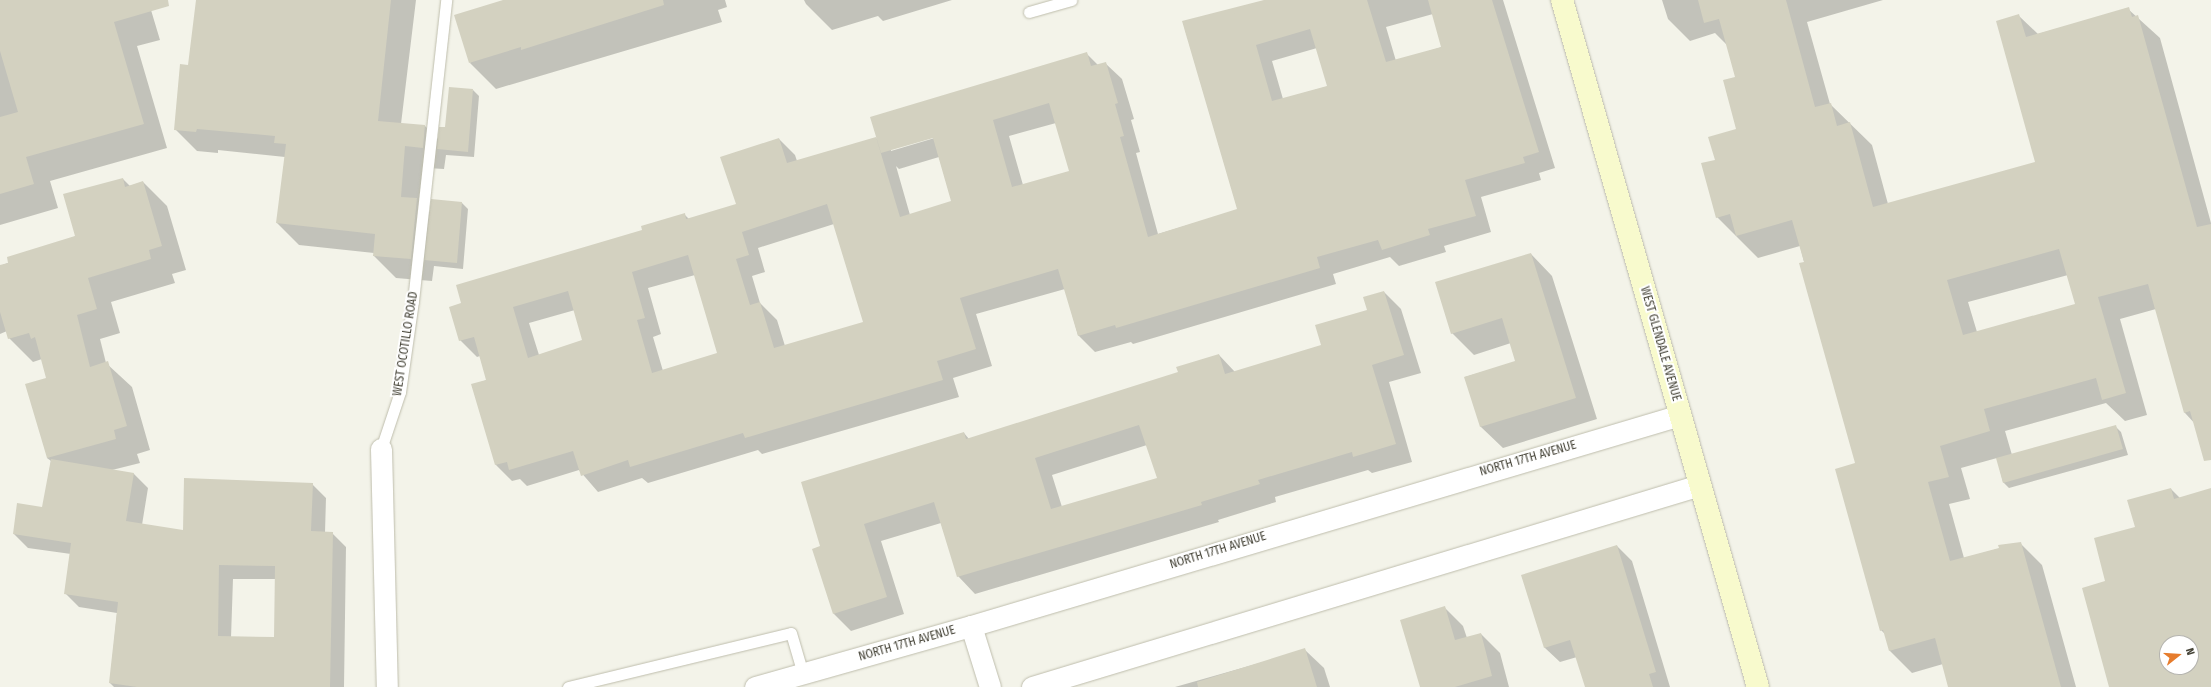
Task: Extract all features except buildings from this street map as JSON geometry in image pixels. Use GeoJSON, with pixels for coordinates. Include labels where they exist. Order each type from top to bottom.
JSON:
{"type":"FeatureCollection","features":[{"type":"Feature","properties":{"kind":"main road","name":"WEST GLENDALE AVENUE"},"geometry":{"type":"LineString","coordinates":[[1562,0],[1758,687]]}},
{"type":"Feature","properties":{"kind":"street","name":"NORTH 17TH AVENUE"},"geometry":{"type":"LineString","coordinates":[[755,687],[971,626],[1680,415]]}},
{"type":"Feature","properties":{"kind":"street","name":"WEST OCOTILLO ROAD"},"geometry":{"type":"LineString","coordinates":[[381,449],[387,687]]}},
{"type":"Feature","properties":{"kind":"street"},"geometry":{"type":"LineString","coordinates":[[1032,687],[1700,485]]}},
{"type":"Feature","properties":{"kind":"street"},"geometry":{"type":"LineString","coordinates":[[971,626],[990,687]]}},
{"type":"Feature","properties":{"kind":"lane","name":"WEST OCOTILLO ROAD"},"geometry":{"type":"LineString","coordinates":[[381,449],[400,392],[412,308],[446,0]]}},
{"type":"Feature","properties":{"kind":"lane"},"geometry":{"type":"LineString","coordinates":[[1029,12],[1071,0]]}},
{"type":"Feature","properties":{"kind":"lane"},"geometry":{"type":"LineString","coordinates":[[568,687],[791,633],[803,674]]}}]}
